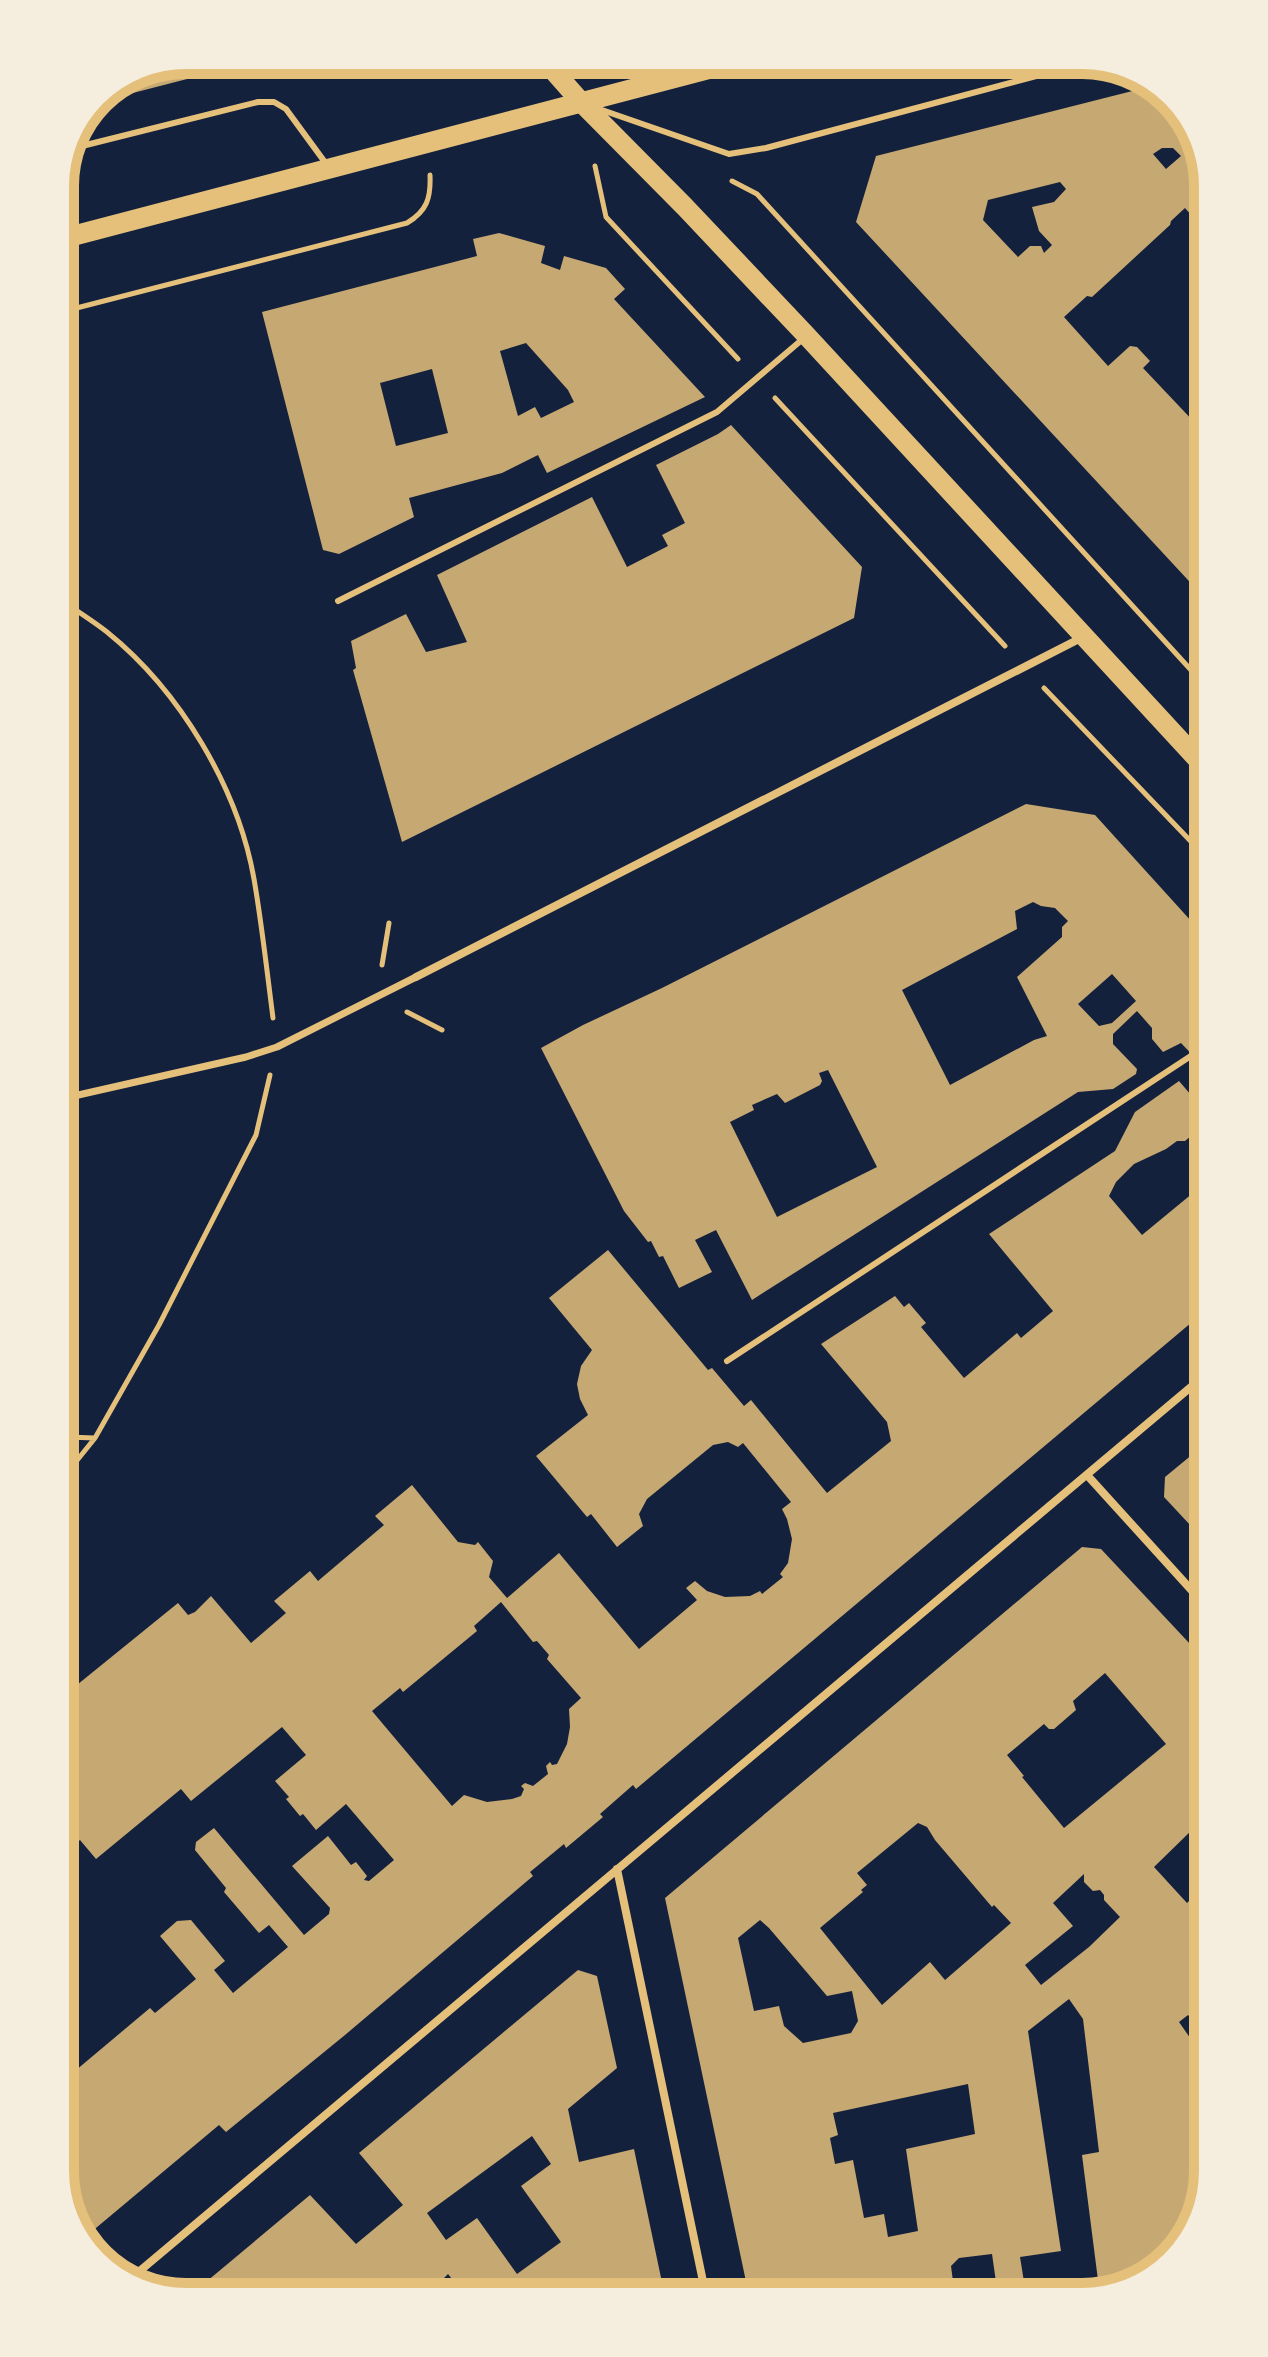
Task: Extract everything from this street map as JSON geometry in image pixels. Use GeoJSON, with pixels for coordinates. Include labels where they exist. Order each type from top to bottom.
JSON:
{"type":"FeatureCollection","features":[{"type":"Feature","properties":{"kind":"main road"},"geometry":{"type":"LineString","coordinates":[[556,74],[806,335],[1194,755]]}},
{"type":"Feature","properties":{"kind":"main road"},"geometry":{"type":"LineString","coordinates":[[74,236],[689,74]]}},
{"type":"Feature","properties":{"kind":"street"},"geometry":{"type":"LineString","coordinates":[[74,1096],[246,1057],[277,1047],[1084,637]]}},
{"type":"Feature","properties":{"kind":"street"},"geometry":{"type":"LineString","coordinates":[[139,2272],[1194,1384]]}},
{"type":"Feature","properties":{"kind":"street"},"geometry":{"type":"LineString","coordinates":[[1087,1475],[1194,1593]]}},
{"type":"Feature","properties":{"kind":"street"},"geometry":{"type":"LineString","coordinates":[[617,1869],[703,2283]]}},
{"type":"Feature","properties":{"kind":"lane"},"geometry":{"type":"LineString","coordinates":[[581,102],[729,154],[766,148],[1044,74]]}},
{"type":"Feature","properties":{"kind":"lane"},"geometry":{"type":"LineString","coordinates":[[82,146],[258,102],[274,102],[286,109],[329,168]]}},
{"type":"Feature","properties":{"kind":"lane"},"geometry":{"type":"LineString","coordinates":[[338,601],[717,412],[806,335]]}},
{"type":"Feature","properties":{"kind":"lane"},"geometry":{"type":"LineString","coordinates":[[727,1361],[1194,1054]]}},
{"type":"Feature","properties":{"kind":"path"},"geometry":{"type":"LineString","coordinates":[[593,160],[606,217],[1194,845]]}},
{"type":"Feature","properties":{"kind":"path"},"geometry":{"type":"LineString","coordinates":[[730,180],[757,194],[1194,673]]}},
{"type":"Feature","properties":{"kind":"path"},"geometry":{"type":"LineString","coordinates":[[74,309],[407,223],[425,209],[431,190]]}},
{"type":"Feature","properties":{"kind":"path"},"geometry":{"type":"LineString","coordinates":[[74,609],[108,633],[142,666],[194,732],[224,783],[254,878],[277,1047],[256,1135],[159,1325],[95,1438],[74,1464]]}},
{"type":"Feature","properties":{"kind":"path"},"geometry":{"type":"LineString","coordinates":[[74,1437],[95,1438]]}},
{"type":"Feature","properties":{"kind":"building"},"geometry":{"type":"Polygon","coordinates":[[[207,74],[119,96],[164,76],[207,74]]]}},
{"type":"Feature","properties":{"kind":"building"},"geometry":{"type":"Polygon","coordinates":[[[1139,89],[1161,107],[1179,130],[1192,164],[1194,218],[1185,208],[1092,297],[1087,296],[1064,317],[1108,366],[1130,346],[1137,347],[1150,361],[1143,368],[1194,422],[1194,587],[856,222],[876,156],[1139,89]],[[1162,148],[1153,154],[1166,169],[1181,156],[1173,148],[1162,148]],[[1060,182],[988,200],[983,220],[1018,257],[1030,246],[1041,246],[1044,253],[1052,245],[1039,231],[1032,207],[1054,202],[1066,189],[1060,182]]]}},
{"type":"Feature","properties":{"kind":"building"},"geometry":{"type":"Polygon","coordinates":[[[499,233],[545,246],[541,263],[560,270],[564,256],[606,268],[625,289],[614,299],[705,397],[547,473],[538,455],[502,473],[409,498],[414,517],[339,554],[323,550],[262,312],[477,256],[473,239],[499,233]],[[526,343],[500,351],[518,416],[535,407],[541,418],[574,402],[568,390],[526,343]],[[432,369],[380,383],[396,446],[448,433],[432,369]]]}},
{"type":"Feature","properties":{"kind":"building"},"geometry":{"type":"Polygon","coordinates":[[[731,425],[862,567],[854,618],[402,842],[353,670],[356,668],[351,641],[406,614],[426,652],[467,642],[437,575],[592,497],[627,567],[668,546],[662,535],[685,523],[656,465],[731,425]]]}},
{"type":"Feature","properties":{"kind":"building"},"geometry":{"type":"Polygon","coordinates":[[[1026,804],[1095,815],[1194,924],[1194,1057],[1181,1043],[1163,1052],[1152,1039],[1152,1028],[1137,1011],[1113,1034],[1113,1044],[1137,1069],[1136,1074],[1113,1089],[1078,1092],[752,1300],[716,1230],[695,1240],[712,1272],[679,1288],[663,1256],[659,1257],[651,1241],[648,1242],[624,1211],[541,1048],[1026,804]],[[1033,902],[1015,911],[1017,929],[902,990],[950,1085],[1047,1036],[1017,977],[1062,937],[1062,927],[1068,921],[1055,908],[1033,902]],[[1112,974],[1078,1004],[1099,1026],[1112,1023],[1136,1001],[1112,974]],[[828,1070],[819,1073],[820,1085],[785,1103],[777,1094],[752,1105],[754,1110],[730,1122],[777,1217],[877,1167],[828,1070]]]}},
{"type":"Feature","properties":{"kind":"building"},"geometry":{"type":"Polygon","coordinates":[[[1179,1081],[1191,1095],[1194,1092],[1194,1134],[1185,1141],[1177,1141],[1134,1164],[1116,1182],[1109,1196],[1142,1235],[1194,1192],[1194,1320],[636,1789],[633,1785],[600,1814],[603,1817],[566,1848],[564,1844],[530,1872],[533,1876],[345,2035],[226,2132],[219,2125],[92,2231],[76,2193],[74,2072],[150,2008],[155,2013],[196,1979],[160,1936],[177,1921],[191,1920],[225,1961],[214,1970],[233,1993],[288,1947],[269,1925],[259,1933],[224,1892],[226,1888],[195,1850],[196,1842],[214,1828],[304,1935],[329,1914],[330,1908],[292,1866],[328,1836],[351,1865],[356,1862],[367,1876],[364,1880],[369,1881],[394,1860],[346,1804],[316,1830],[303,1814],[300,1816],[275,1781],[306,1755],[282,1727],[191,1801],[181,1789],[96,1859],[80,1840],[74,1845],[74,1687],[178,1603],[188,1615],[211,1596],[251,1643],[286,1613],[274,1601],[310,1571],[318,1581],[384,1525],[375,1516],[412,1485],[458,1542],[475,1545],[478,1542],[493,1561],[489,1577],[507,1598],[559,1553],[639,1649],[697,1600],[686,1588],[695,1581],[707,1591],[725,1597],[750,1596],[760,1591],[762,1594],[783,1577],[780,1574],[788,1563],[792,1539],[782,1509],[791,1502],[743,1443],[738,1447],[728,1442],[713,1445],[647,1499],[639,1514],[643,1526],[617,1547],[591,1514],[587,1517],[536,1456],[588,1415],[577,1384],[581,1366],[592,1350],[549,1298],[608,1250],[708,1370],[712,1368],[744,1406],[751,1400],[827,1493],[891,1441],[887,1422],[821,1344],[895,1296],[904,1307],[909,1303],[926,1323],[921,1327],[964,1378],[1017,1333],[1021,1338],[1053,1311],[989,1234],[1115,1151],[1135,1112],[1179,1081]],[[501,1602],[474,1626],[477,1631],[403,1692],[400,1688],[372,1711],[452,1806],[464,1795],[487,1802],[521,1796],[524,1789],[521,1786],[525,1783],[533,1786],[548,1774],[546,1766],[550,1762],[557,1764],[567,1744],[569,1709],[581,1698],[547,1659],[549,1655],[537,1641],[533,1642],[501,1602]]]}},
{"type":"Feature","properties":{"kind":"building"},"geometry":{"type":"Polygon","coordinates":[[[1194,1453],[1194,1529],[1164,1497],[1165,1477],[1194,1453]]]}},
{"type":"Feature","properties":{"kind":"building"},"geometry":{"type":"Polygon","coordinates":[[[1082,1547],[1101,1549],[1194,1648],[1194,1828],[1154,1867],[1187,1903],[1194,1896],[1194,2021],[1188,2015],[1179,2022],[1194,2043],[1194,2171],[1192,2193],[1182,2221],[1150,2260],[1125,2274],[1098,2282],[1082,2155],[1099,2152],[1083,2019],[1069,1999],[1028,2031],[1061,2251],[1020,2257],[1024,2283],[996,2283],[992,2254],[959,2258],[951,2266],[953,2283],[746,2283],[665,1898],[1082,1547]],[[1105,1673],[1073,1701],[1076,1710],[1054,1729],[1044,1724],[1007,1755],[1064,1828],[1166,1744],[1105,1673]],[[918,1823],[857,1873],[867,1885],[861,1890],[863,1892],[820,1928],[882,2005],[930,1962],[945,1980],[1011,1923],[994,1905],[992,1907],[927,1827],[918,1823]],[[1084,1874],[1053,1903],[1073,1926],[1025,1965],[1041,1985],[1089,1947],[1120,1917],[1104,1900],[1100,1890],[1093,1891],[1084,1882],[1084,1874]],[[760,1920],[738,1938],[754,2011],[779,2006],[784,2026],[803,2043],[851,2033],[858,2021],[852,1991],[827,1996],[760,1920]],[[968,2084],[833,2113],[838,2135],[830,2138],[835,2164],[853,2160],[864,2218],[884,2214],[888,2237],[918,2231],[906,2149],[975,2134],[968,2084]]]}},
{"type":"Feature","properties":{"kind":"building"},"geometry":{"type":"Polygon","coordinates":[[[578,1970],[597,1976],[617,2068],[568,2109],[579,2162],[634,2149],[662,2283],[455,2283],[448,2274],[443,2283],[205,2283],[310,2195],[356,2244],[403,2205],[359,2153],[578,1970]],[[532,2136],[427,2213],[446,2240],[477,2218],[517,2274],[561,2242],[521,2186],[551,2164],[532,2136]]]}}]}
